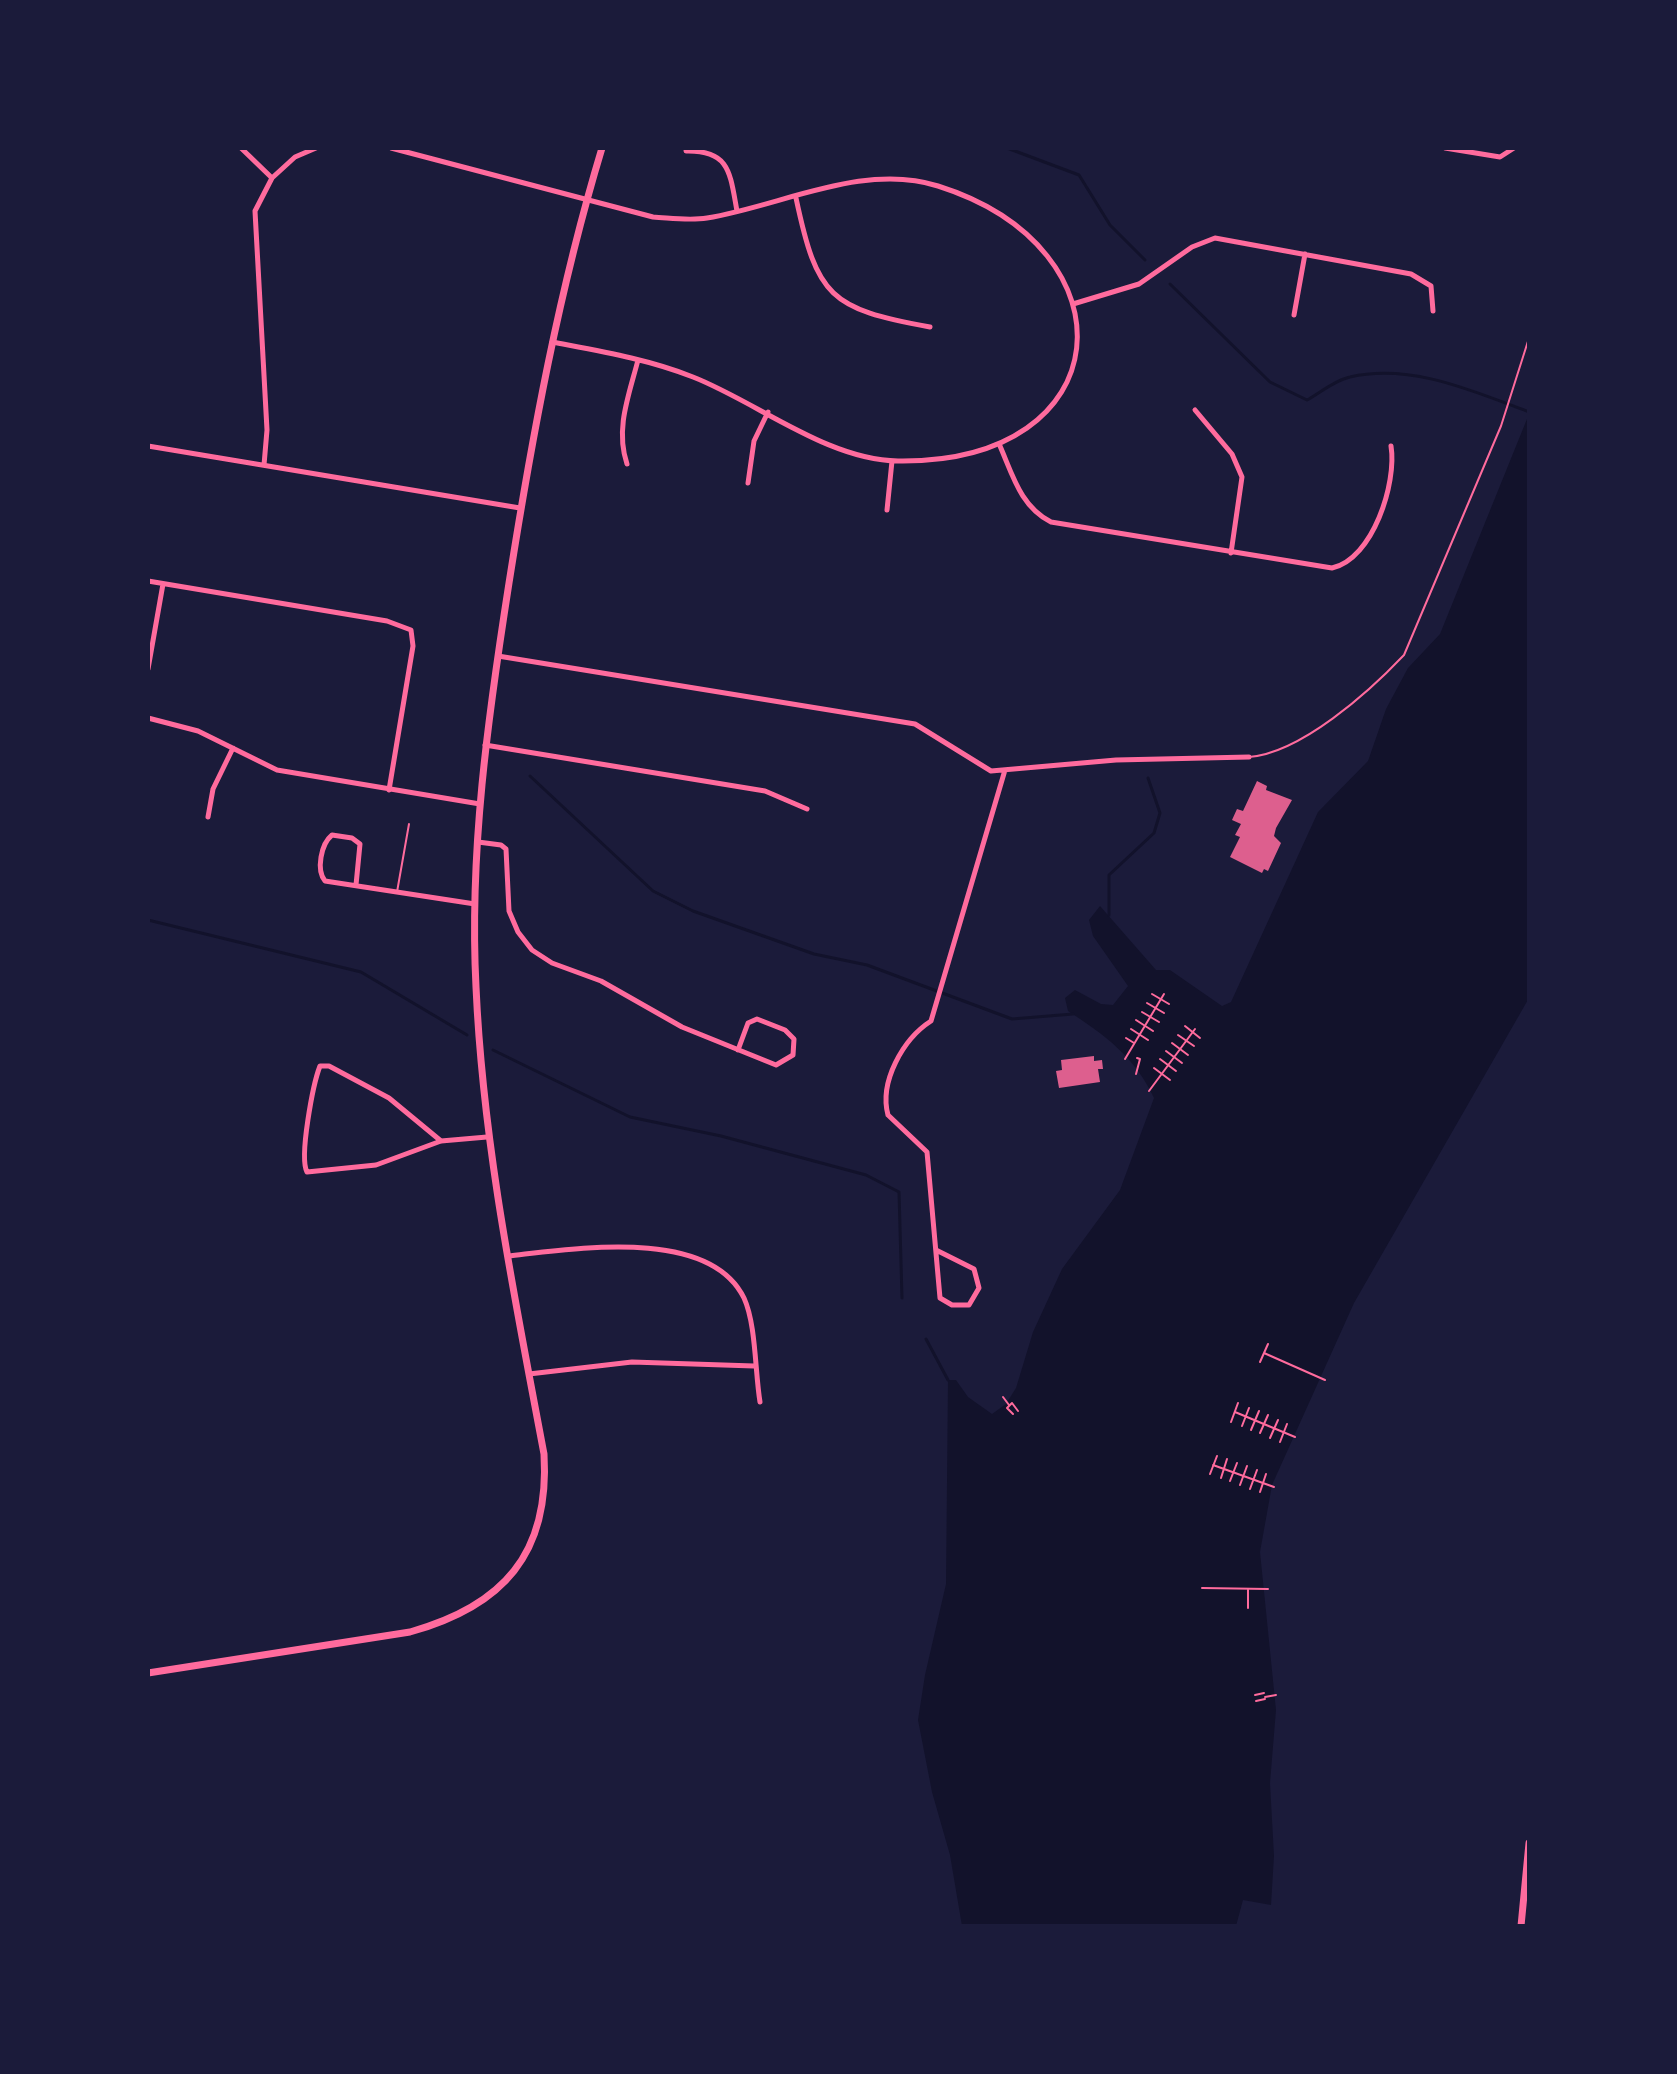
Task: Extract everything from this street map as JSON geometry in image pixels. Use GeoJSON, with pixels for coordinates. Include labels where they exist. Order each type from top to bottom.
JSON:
{"type":"FeatureCollection","features":[{"type":"Feature","properties":{"kind":"main road"},"geometry":{"type":"LineString","coordinates":[[148,1673],[410,1632],[448,1619],[482,1602],[514,1572],[530,1546],[543,1511],[546,1491],[544,1454],[487,1137],[475,984],[475,904],[485,745],[520,508],[552,342],[602,148]]}},
{"type":"Feature","properties":{"kind":"main road"},"geometry":{"type":"LineString","coordinates":[[1521,1926],[1529,1843]]}},
{"type":"Feature","properties":{"kind":"street"},"geometry":{"type":"LineString","coordinates":[[241,148],[272,178]]}},
{"type":"Feature","properties":{"kind":"street"},"geometry":{"type":"LineString","coordinates":[[264,465],[267,430],[254,222],[259,199],[272,178],[295,157],[316,148]]}},
{"type":"Feature","properties":{"kind":"street"},"geometry":{"type":"LineString","coordinates":[[391,148],[653,217],[683,219],[737,211],[841,185],[889,179],[946,189],[993,210],[1017,227],[1059,272],[1073,304],[1076,351],[1067,382],[1050,409],[1028,430],[1000,446],[946,460],[892,461],[839,450],[690,375],[638,360],[552,342]]}},
{"type":"Feature","properties":{"kind":"street"},"geometry":{"type":"LineString","coordinates":[[1445,148],[1489,157],[1506,156],[1514,148]]}},
{"type":"Feature","properties":{"kind":"street"},"geometry":{"type":"LineString","coordinates":[[686,151],[705,150],[719,156],[727,168],[737,211]]}},
{"type":"Feature","properties":{"kind":"street"},"geometry":{"type":"LineString","coordinates":[[796,198],[813,267],[826,289],[836,298],[881,318],[930,327]]}},
{"type":"Feature","properties":{"kind":"street"},"geometry":{"type":"LineString","coordinates":[[1073,304],[1139,284],[1203,241],[1246,242],[1419,277],[1434,294],[1433,311]]}},
{"type":"Feature","properties":{"kind":"street"},"geometry":{"type":"LineString","coordinates":[[1294,315],[1305,254]]}},
{"type":"Feature","properties":{"kind":"street"},"geometry":{"type":"LineString","coordinates":[[627,464],[621,445],[622,426],[638,360]]}},
{"type":"Feature","properties":{"kind":"street"},"geometry":{"type":"LineString","coordinates":[[1195,410],[1232,454],[1242,477],[1231,553]]}},
{"type":"Feature","properties":{"kind":"street"},"geometry":{"type":"LineString","coordinates":[[748,483],[754,441],[768,412]]}},
{"type":"Feature","properties":{"kind":"street"},"geometry":{"type":"LineString","coordinates":[[148,446],[520,508]]}},
{"type":"Feature","properties":{"kind":"street"},"geometry":{"type":"LineString","coordinates":[[1000,446],[1024,500],[1035,514],[1051,522],[1332,568],[1356,557],[1369,538],[1389,486],[1391,446]]}},
{"type":"Feature","properties":{"kind":"street"},"geometry":{"type":"LineString","coordinates":[[887,510],[892,461]]}},
{"type":"Feature","properties":{"kind":"street"},"geometry":{"type":"LineString","coordinates":[[148,581],[387,621],[411,630],[413,646],[389,790]]}},
{"type":"Feature","properties":{"kind":"street"},"geometry":{"type":"LineString","coordinates":[[148,669],[163,583]]}},
{"type":"Feature","properties":{"kind":"street"},"geometry":{"type":"LineString","coordinates":[[497,656],[915,724],[981,767],[1005,770],[1116,760],[1249,757]]}},
{"type":"Feature","properties":{"kind":"street"},"geometry":{"type":"LineString","coordinates":[[148,718],[198,731],[277,770],[480,804]]}},
{"type":"Feature","properties":{"kind":"street"},"geometry":{"type":"LineString","coordinates":[[485,745],[765,791],[807,809]]}},
{"type":"Feature","properties":{"kind":"street"},"geometry":{"type":"LineString","coordinates":[[208,817],[213,789],[233,748]]}},
{"type":"Feature","properties":{"kind":"street"},"geometry":{"type":"LineString","coordinates":[[936,1250],[974,1269],[979,1288],[969,1305],[952,1305],[940,1298],[927,1152],[913,1136],[894,1124],[885,1103],[886,1089],[897,1061],[914,1035],[931,1021],[1005,770]]}},
{"type":"Feature","properties":{"kind":"street"},"geometry":{"type":"LineString","coordinates":[[356,885],[360,844],[352,838],[332,835],[325,842],[321,878],[356,885],[397,893],[475,904]]}},
{"type":"Feature","properties":{"kind":"street"},"geometry":{"type":"LineString","coordinates":[[478,842],[501,845],[506,849],[509,911],[518,932],[532,950],[552,963],[601,981],[682,1027],[738,1050],[776,1065],[793,1055],[794,1039],[785,1030],[757,1019],[748,1023],[738,1050]]}},
{"type":"Feature","properties":{"kind":"street"},"geometry":{"type":"LineString","coordinates":[[441,1141],[389,1098],[323,1065],[318,1070],[304,1170],[310,1173],[376,1165],[441,1141],[487,1137]]}},
{"type":"Feature","properties":{"kind":"street"},"geometry":{"type":"LineString","coordinates":[[507,1256],[633,1246],[717,1266],[737,1286],[748,1308],[760,1402]]}},
{"type":"Feature","properties":{"kind":"street"},"geometry":{"type":"LineString","coordinates":[[529,1374],[632,1362],[754,1366]]}},
{"type":"Feature","properties":{"kind":"lane"},"geometry":{"type":"LineString","coordinates":[[1249,757],[1276,752],[1325,722],[1375,684],[1404,655],[1501,426],[1529,338]]}},
{"type":"Feature","properties":{"kind":"lane"},"geometry":{"type":"LineString","coordinates":[[397,893],[409,824]]}},
{"type":"Feature","properties":{"kind":"path"},"geometry":{"type":"LineString","coordinates":[[1152,994],[1169,1004]]}},
{"type":"Feature","properties":{"kind":"path"},"geometry":{"type":"LineString","coordinates":[[1125,1059],[1164,994]]}},
{"type":"Feature","properties":{"kind":"path"},"geometry":{"type":"LineString","coordinates":[[1147,1003],[1164,1013]]}},
{"type":"Feature","properties":{"kind":"path"},"geometry":{"type":"LineString","coordinates":[[1142,1012],[1159,1022]]}},
{"type":"Feature","properties":{"kind":"path"},"geometry":{"type":"LineString","coordinates":[[1136,1020],[1153,1031]]}},
{"type":"Feature","properties":{"kind":"path"},"geometry":{"type":"LineString","coordinates":[[1185,1026],[1194,1030],[1200,1038]]}},
{"type":"Feature","properties":{"kind":"path"},"geometry":{"type":"LineString","coordinates":[[1131,1029],[1148,1040]]}},
{"type":"Feature","properties":{"kind":"path"},"geometry":{"type":"LineString","coordinates":[[1149,1091],[1194,1030]]}},
{"type":"Feature","properties":{"kind":"path"},"geometry":{"type":"LineString","coordinates":[[1178,1035],[1194,1046]]}},
{"type":"Feature","properties":{"kind":"path"},"geometry":{"type":"LineString","coordinates":[[1126,1038],[1134,1043]]}},
{"type":"Feature","properties":{"kind":"path"},"geometry":{"type":"LineString","coordinates":[[1172,1043],[1188,1055]]}},
{"type":"Feature","properties":{"kind":"path"},"geometry":{"type":"LineString","coordinates":[[1166,1051],[1182,1063]]}},
{"type":"Feature","properties":{"kind":"path"},"geometry":{"type":"LineString","coordinates":[[1136,1074],[1140,1059],[1137,1058]]}},
{"type":"Feature","properties":{"kind":"path"},"geometry":{"type":"LineString","coordinates":[[1160,1059],[1176,1071]]}},
{"type":"Feature","properties":{"kind":"path"},"geometry":{"type":"LineString","coordinates":[[1154,1068],[1170,1080]]}},
{"type":"Feature","properties":{"kind":"path"},"geometry":{"type":"LineString","coordinates":[[1260,1362],[1268,1344]]}},
{"type":"Feature","properties":{"kind":"path"},"geometry":{"type":"LineString","coordinates":[[1264,1353],[1325,1380]]}},
{"type":"Feature","properties":{"kind":"path"},"geometry":{"type":"LineString","coordinates":[[1003,1397],[1013,1414]]}},
{"type":"Feature","properties":{"kind":"path"},"geometry":{"type":"LineString","coordinates":[[1009,1405],[1012,1403],[1018,1411]]}},
{"type":"Feature","properties":{"kind":"path"},"geometry":{"type":"LineString","coordinates":[[1231,1422],[1238,1403]]}},
{"type":"Feature","properties":{"kind":"path"},"geometry":{"type":"LineString","coordinates":[[1242,1426],[1249,1408]]}},
{"type":"Feature","properties":{"kind":"path"},"geometry":{"type":"LineString","coordinates":[[1251,1430],[1259,1411]]}},
{"type":"Feature","properties":{"kind":"path"},"geometry":{"type":"LineString","coordinates":[[1235,1412],[1295,1437]]}},
{"type":"Feature","properties":{"kind":"path"},"geometry":{"type":"LineString","coordinates":[[1260,1433],[1268,1415]]}},
{"type":"Feature","properties":{"kind":"path"},"geometry":{"type":"LineString","coordinates":[[1270,1438],[1278,1420]]}},
{"type":"Feature","properties":{"kind":"path"},"geometry":{"type":"LineString","coordinates":[[1280,1442],[1287,1424]]}},
{"type":"Feature","properties":{"kind":"path"},"geometry":{"type":"LineString","coordinates":[[1210,1474],[1217,1456]]}},
{"type":"Feature","properties":{"kind":"path"},"geometry":{"type":"LineString","coordinates":[[1221,1478],[1227,1459]]}},
{"type":"Feature","properties":{"kind":"path"},"geometry":{"type":"LineString","coordinates":[[1230,1481],[1237,1463]]}},
{"type":"Feature","properties":{"kind":"path"},"geometry":{"type":"LineString","coordinates":[[1213,1465],[1274,1487]]}},
{"type":"Feature","properties":{"kind":"path"},"geometry":{"type":"LineString","coordinates":[[1240,1485],[1247,1466]]}},
{"type":"Feature","properties":{"kind":"path"},"geometry":{"type":"LineString","coordinates":[[1250,1489],[1257,1470]]}},
{"type":"Feature","properties":{"kind":"path"},"geometry":{"type":"LineString","coordinates":[[1260,1492],[1266,1474]]}},
{"type":"Feature","properties":{"kind":"path"},"geometry":{"type":"LineString","coordinates":[[1202,1588],[1268,1589]]}},
{"type":"Feature","properties":{"kind":"path"},"geometry":{"type":"LineString","coordinates":[[1248,1589],[1248,1608]]}},
{"type":"Feature","properties":{"kind":"path"},"geometry":{"type":"LineString","coordinates":[[1255,1695],[1276,1695]]}},
{"type":"Feature","properties":{"kind":"path"},"geometry":{"type":"LineString","coordinates":[[1256,1701],[1265,1696]]}},
{"type":"Feature","properties":{"kind":"shaded area"},"geometry":{"type":"Polygon","coordinates":[[[1529,414],[1529,998],[1354,1303],[1272,1485],[1260,1552],[1276,1710],[1270,1783],[1274,1856],[1271,1905],[1243,1900],[1236,1926],[962,1926],[950,1855],[932,1792],[918,1720],[946,1584],[948,1380],[956,1380],[968,1397],[992,1414],[1006,1404],[1016,1388],[1033,1332],[1062,1269],[1120,1190],[1154,1098],[1138,1070],[1118,1048],[1068,1011],[1065,998],[1075,990],[1101,1004],[1113,1005],[1128,986],[1093,936],[1089,920],[1100,906],[1156,970],[1170,970],[1222,1006],[1231,1002],[1318,812],[1368,761],[1386,709],[1408,668],[1440,634],[1529,414]]]}},
{"type":"Feature","properties":{"kind":"building"},"geometry":{"type":"Polygon","coordinates":[[[1257,781],[1267,786],[1266,790],[1292,800],[1276,828],[1274,836],[1281,843],[1268,871],[1264,869],[1262,873],[1230,857],[1240,837],[1235,835],[1241,824],[1232,820],[1237,809],[1243,811],[1257,781]]]}},
{"type":"Feature","properties":{"kind":"building"},"geometry":{"type":"Polygon","coordinates":[[[1094,1056],[1094,1061],[1102,1060],[1103,1069],[1098,1069],[1100,1082],[1059,1088],[1056,1071],[1062,1070],[1061,1060],[1094,1056]]]}},
{"type":"Feature","properties":{"kind":"waterway"},"geometry":{"type":"LineString","coordinates":[[1007,148],[1079,175],[1110,225],[1145,260]]}},
{"type":"Feature","properties":{"kind":"waterway"},"geometry":{"type":"LineString","coordinates":[[1170,284],[1270,382],[1307,400],[1344,379],[1396,374],[1441,381],[1529,412]]}},
{"type":"Feature","properties":{"kind":"waterway"},"geometry":{"type":"LineString","coordinates":[[530,776],[653,891],[693,911],[814,954],[867,965],[1012,1019],[1073,1014]]}},
{"type":"Feature","properties":{"kind":"waterway"},"geometry":{"type":"LineString","coordinates":[[1109,915],[1109,875],[1154,833],[1160,813],[1148,778]]}},
{"type":"Feature","properties":{"kind":"waterway"},"geometry":{"type":"LineString","coordinates":[[148,920],[361,972],[467,1035]]}},
{"type":"Feature","properties":{"kind":"waterway"},"geometry":{"type":"LineString","coordinates":[[493,1050],[630,1117],[721,1136],[866,1175],[899,1192],[902,1298]]}},
{"type":"Feature","properties":{"kind":"waterway"},"geometry":{"type":"LineString","coordinates":[[926,1339],[948,1380]]}}]}
